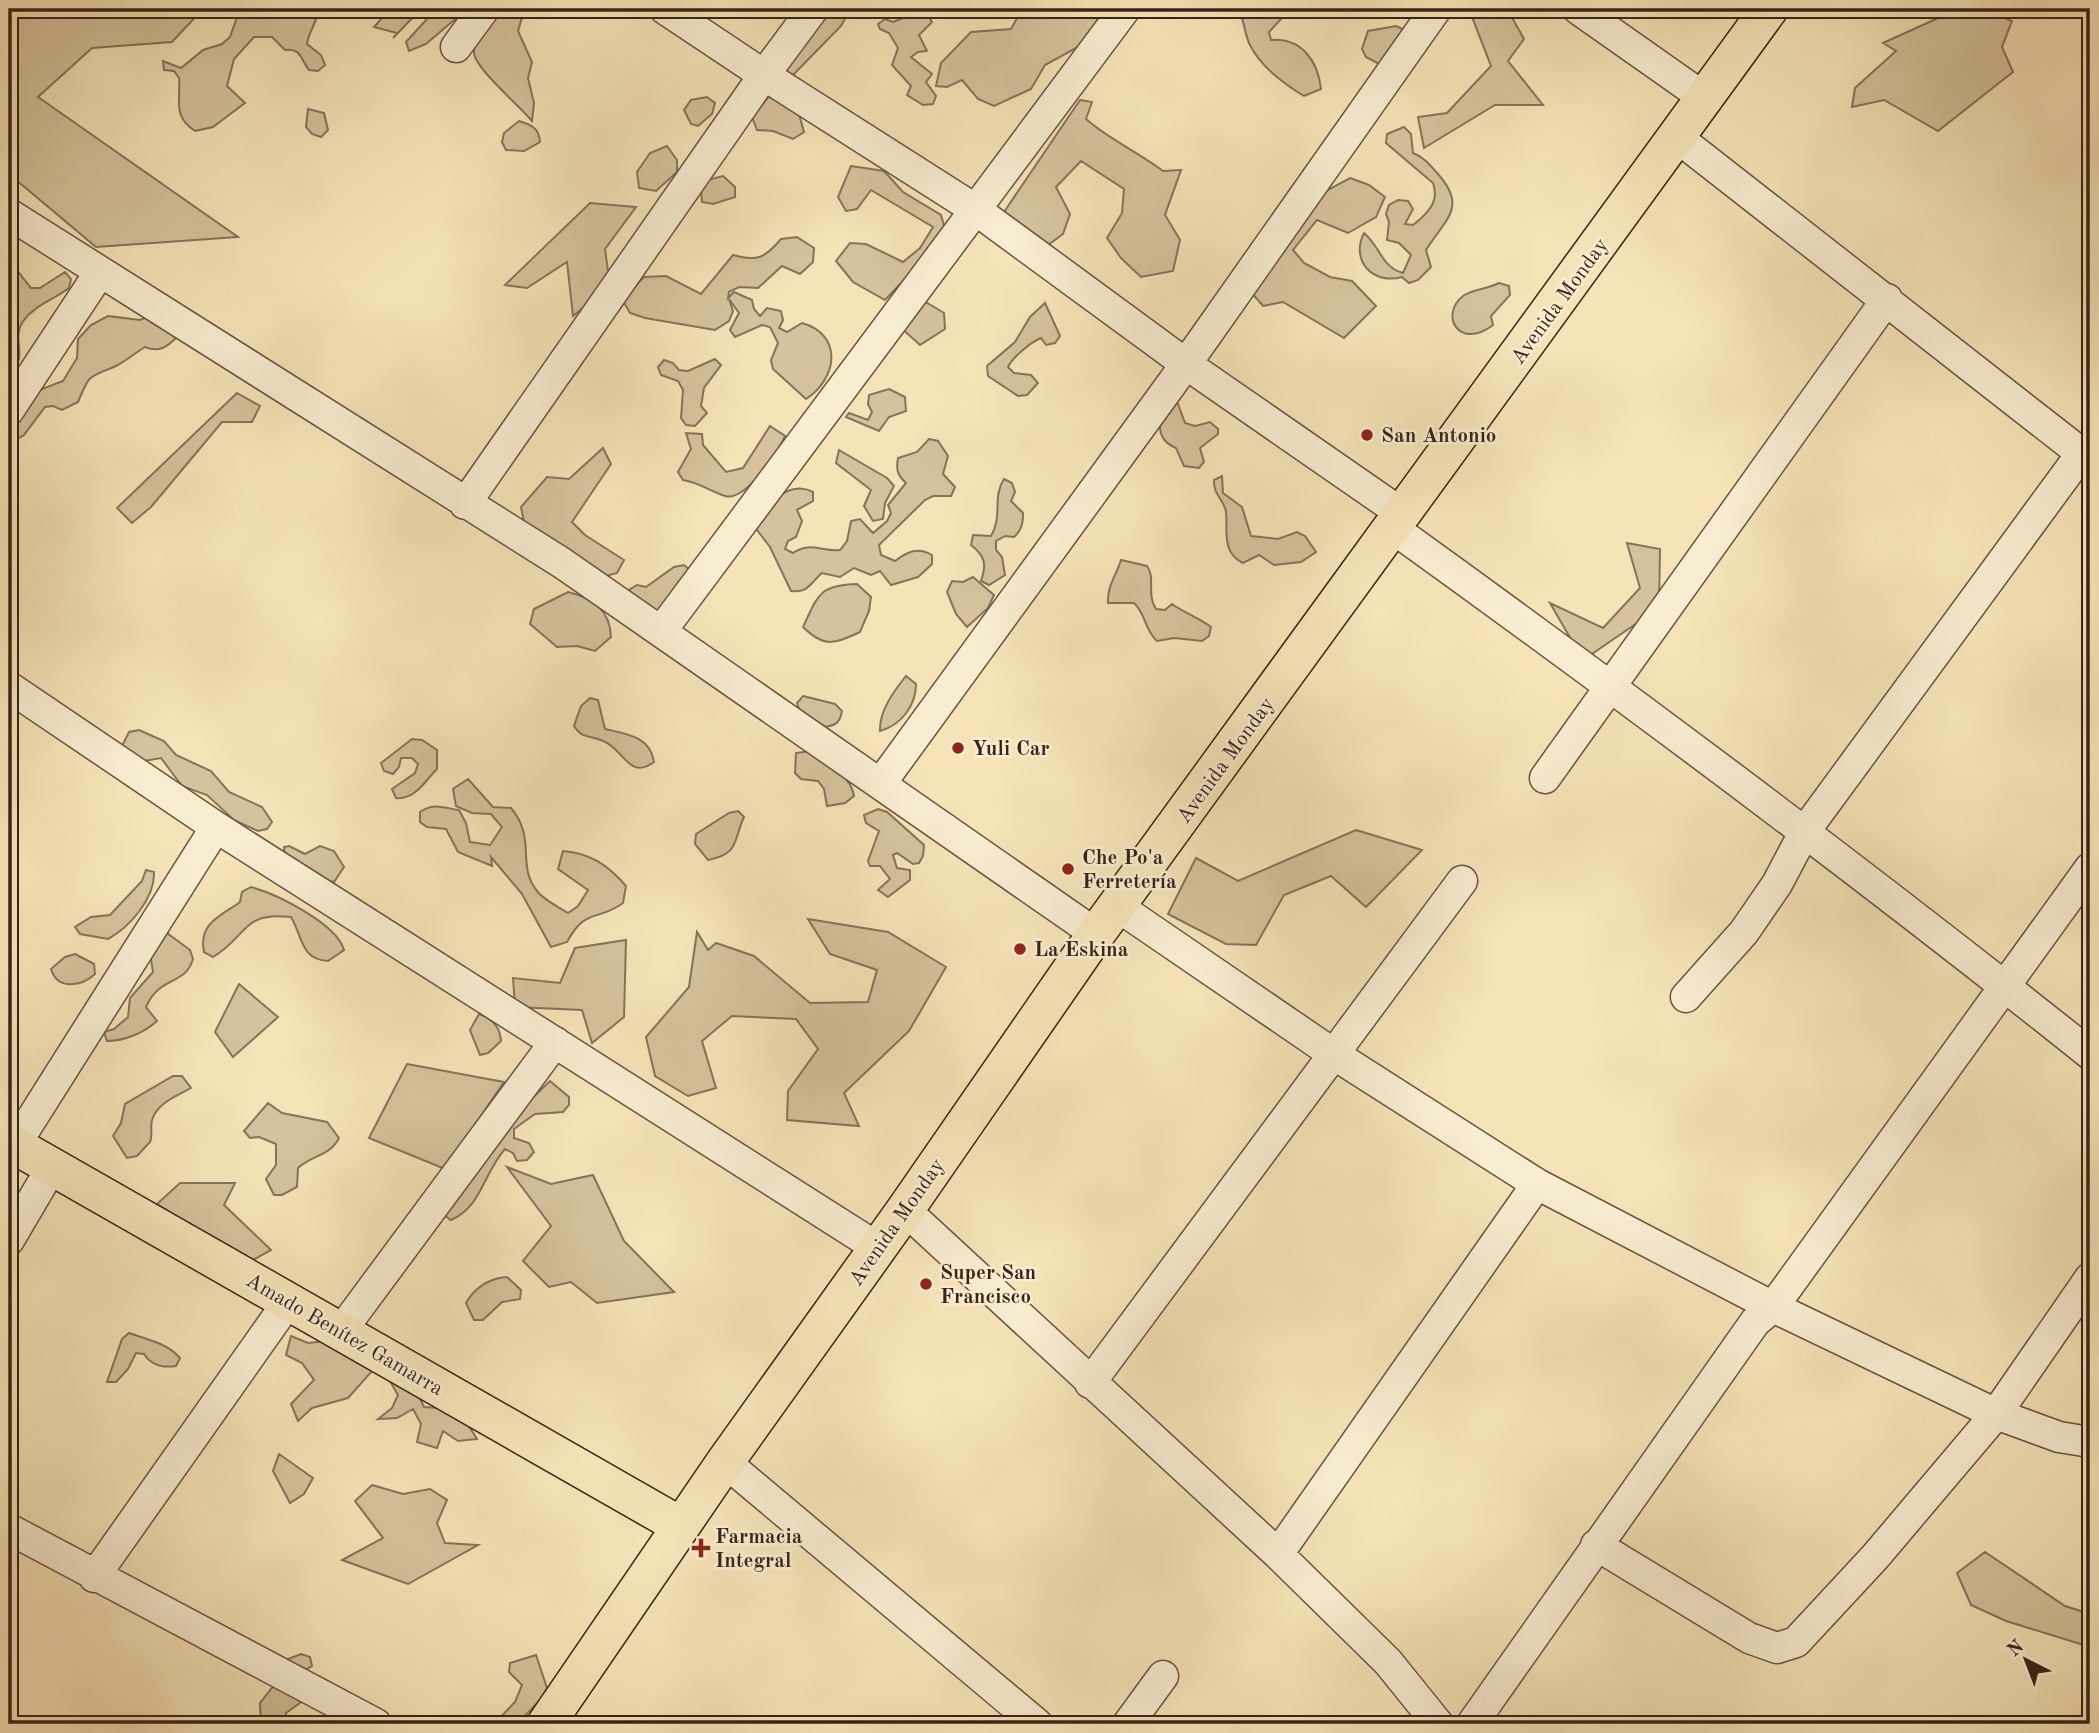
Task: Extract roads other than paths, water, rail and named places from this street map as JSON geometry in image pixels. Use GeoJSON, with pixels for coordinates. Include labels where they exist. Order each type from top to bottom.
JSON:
{"type":"FeatureCollection","features":[{"type":"Feature","properties":{"kind":"main road","name":"Avenida Monday"},"geometry":{"type":"LineString","coordinates":[[546,1724],[724,1462],[905,1210],[1107,920],[1399,522],[1769,9]]}},
{"type":"Feature","properties":{"kind":"main road","name":"Amado Benítez Gamarra"},"geometry":{"type":"LineString","coordinates":[[12,1143],[681,1526]]}},
{"type":"Feature","properties":{"kind":"street"},"geometry":{"type":"LineString","coordinates":[[456,47],[484,9]]}},
{"type":"Feature","properties":{"kind":"street"},"geometry":{"type":"LineString","coordinates":[[665,9],[976,210],[1399,522],[1805,831],[2090,1054]]}},
{"type":"Feature","properties":{"kind":"street"},"geometry":{"type":"LineString","coordinates":[[465,504],[813,9]]}},
{"type":"Feature","properties":{"kind":"street"},"geometry":{"type":"LineString","coordinates":[[663,629],[1125,9]]}},
{"type":"Feature","properties":{"kind":"street"},"geometry":{"type":"LineString","coordinates":[[881,783],[1186,364],[1436,9]]}},
{"type":"Feature","properties":{"kind":"street"},"geometry":{"type":"LineString","coordinates":[[1578,9],[1706,99]]}},
{"type":"Feature","properties":{"kind":"street"},"geometry":{"type":"LineString","coordinates":[[1678,138],[2086,456],[1805,831],[1777,884],[1744,932],[1686,997]]}},
{"type":"Feature","properties":{"kind":"street"},"geometry":{"type":"LineString","coordinates":[[9,214],[663,629],[881,783],[1335,1055],[1537,1184],[1773,1307],[1996,1414],[2059,1437],[2090,1442]]}},
{"type":"Feature","properties":{"kind":"street"},"geometry":{"type":"LineString","coordinates":[[9,410],[100,272]]}},
{"type":"Feature","properties":{"kind":"street"},"geometry":{"type":"LineString","coordinates":[[1545,778],[1887,299]]}},
{"type":"Feature","properties":{"kind":"street"},"geometry":{"type":"LineString","coordinates":[[9,687],[216,827],[878,1248]]}},
{"type":"Feature","properties":{"kind":"street"},"geometry":{"type":"LineString","coordinates":[[12,1143],[216,827]]}},
{"type":"Feature","properties":{"kind":"street"},"geometry":{"type":"LineString","coordinates":[[1472,1724],[1755,1322],[1773,1307],[2090,868]]}},
{"type":"Feature","properties":{"kind":"street"},"geometry":{"type":"LineString","coordinates":[[1090,1383],[1462,881]]}},
{"type":"Feature","properties":{"kind":"street"},"geometry":{"type":"LineString","coordinates":[[341,1331],[555,1042]]}},
{"type":"Feature","properties":{"kind":"street"},"geometry":{"type":"LineString","coordinates":[[9,1240],[52,1167]]}},
{"type":"Feature","properties":{"kind":"street"},"geometry":{"type":"LineString","coordinates":[[1278,1554],[1537,1184]]}},
{"type":"Feature","properties":{"kind":"street"},"geometry":{"type":"LineString","coordinates":[[905,1210],[1278,1554],[1388,1662],[1437,1724]]}},
{"type":"Feature","properties":{"kind":"street"},"geometry":{"type":"LineString","coordinates":[[1596,1545],[1749,1639],[1777,1648],[1796,1642],[1875,1557],[1996,1414],[2090,1278]]}},
{"type":"Feature","properties":{"kind":"street"},"geometry":{"type":"LineString","coordinates":[[94,1577],[288,1302]]}},
{"type":"Feature","properties":{"kind":"street"},"geometry":{"type":"LineString","coordinates":[[724,1462],[1037,1724]]}},
{"type":"Feature","properties":{"kind":"street"},"geometry":{"type":"LineString","coordinates":[[9,1529],[94,1577],[376,1724]]}},
{"type":"Feature","properties":{"kind":"street"},"geometry":{"type":"LineString","coordinates":[[1128,1724],[1163,1676]]}},
{"type":"Feature","properties":{"kind":"place","name":"San Antonio"},"geometry":{"type":"Point","coordinates":[1367,435]}},
{"type":"Feature","properties":{"kind":"place","name":"Yuli Car"},"geometry":{"type":"Point","coordinates":[958,748]}},
{"type":"Feature","properties":{"kind":"place","name":"Che Po'a Ferretería"},"geometry":{"type":"Point","coordinates":[1068,869]}},
{"type":"Feature","properties":{"kind":"place","name":"La Eskina"},"geometry":{"type":"Point","coordinates":[1020,949]}},
{"type":"Feature","properties":{"kind":"place","name":"Super San Francisco"},"geometry":{"type":"Point","coordinates":[926,1284]}},
{"type":"Feature","properties":{"kind":"place","name":"Farmacia Integral"},"geometry":{"type":"Point","coordinates":[701,1548]}}]}
